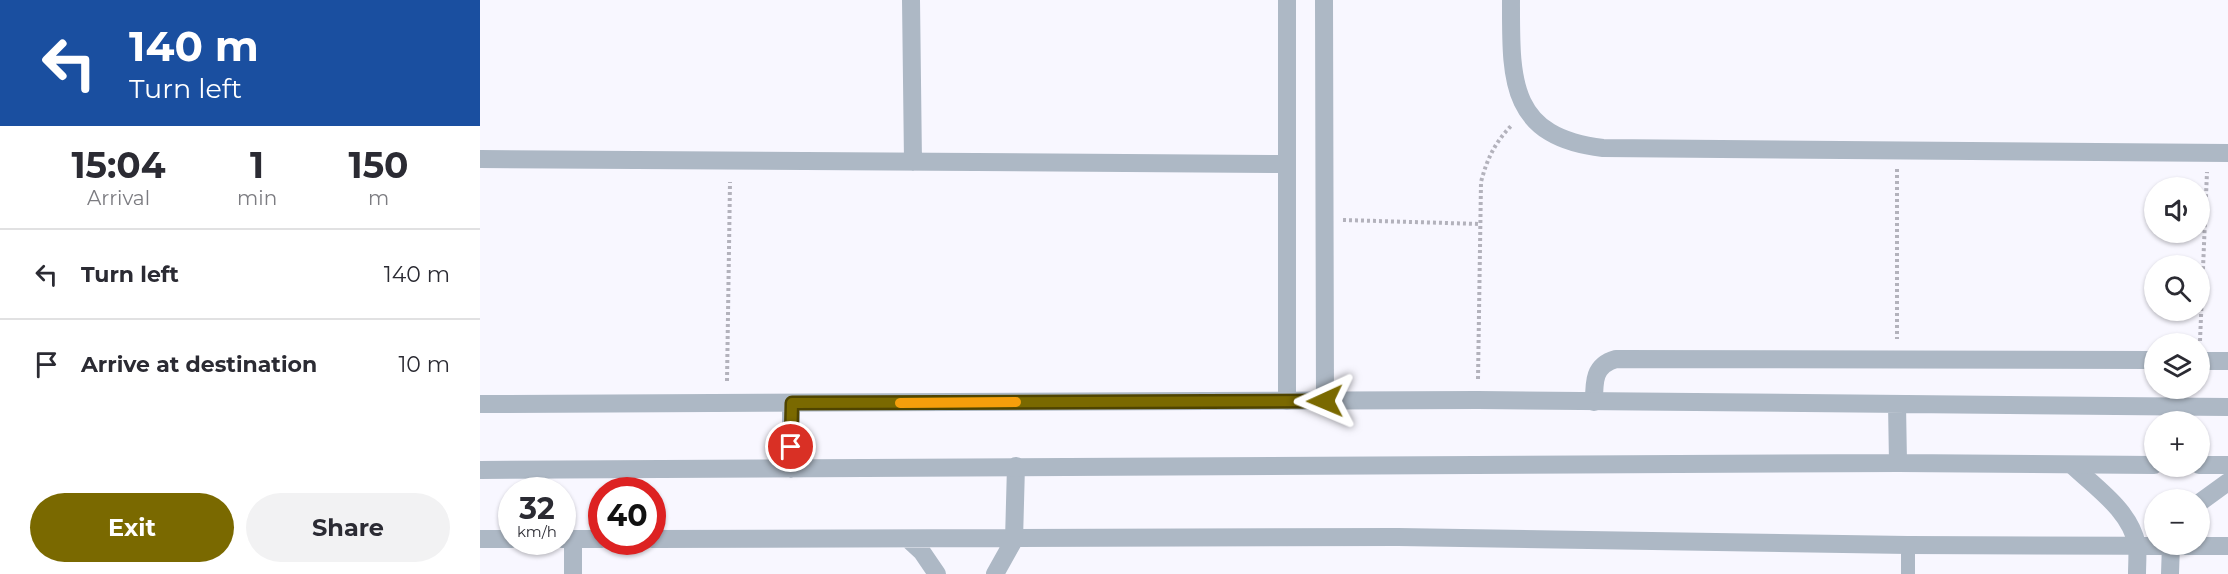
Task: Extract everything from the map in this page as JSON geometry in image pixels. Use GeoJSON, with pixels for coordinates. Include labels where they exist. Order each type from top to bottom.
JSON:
{"type":"FeatureCollection","features":[{"type":"Feature","properties":{"kind":"street"},"geometry":{"type":"LineString","coordinates":[[911,0],[913,162]]}},
{"type":"Feature","properties":{"kind":"street"},"geometry":{"type":"LineString","coordinates":[[1287,0],[1287,401]]}},
{"type":"Feature","properties":{"kind":"street"},"geometry":{"type":"LineString","coordinates":[[1324,0],[1325,401]]}},
{"type":"Feature","properties":{"kind":"street"},"geometry":{"type":"LineString","coordinates":[[1511,0],[1511,56],[1515,86],[1528,113],[1549,133],[1575,145],[1603,148],[2228,153]]}},
{"type":"Feature","properties":{"kind":"street"},"geometry":{"type":"LineString","coordinates":[[480,159],[1287,164]]}},
{"type":"Feature","properties":{"kind":"street"},"geometry":{"type":"LineString","coordinates":[[1594,402],[1596,374],[1601,366],[1616,359],[2144,360]]}},
{"type":"Feature","properties":{"kind":"street"},"geometry":{"type":"LineString","coordinates":[[2210,361],[2228,361]]}},
{"type":"Feature","properties":{"kind":"street"},"geometry":{"type":"LineString","coordinates":[[480,404],[1478,400],[2228,407]]}},
{"type":"Feature","properties":{"kind":"street"},"geometry":{"type":"LineString","coordinates":[[790,470],[792,403]]}},
{"type":"Feature","properties":{"kind":"street"},"geometry":{"type":"LineString","coordinates":[[1897,404],[1898,463]]}},
{"type":"Feature","properties":{"kind":"street"},"geometry":{"type":"LineString","coordinates":[[480,470],[1898,463],[2144,465]]}},
{"type":"Feature","properties":{"kind":"street"},"geometry":{"type":"LineString","coordinates":[[2072,465],[2115,505],[2129,525],[2137,546],[2137,574]]}},
{"type":"Feature","properties":{"kind":"street"},"geometry":{"type":"LineString","coordinates":[[2210,465],[2228,465]]}},
{"type":"Feature","properties":{"kind":"street"},"geometry":{"type":"LineString","coordinates":[[996,574],[1014,540],[1016,466]]}},
{"type":"Feature","properties":{"kind":"street"},"geometry":{"type":"LineString","coordinates":[[2210,495],[2228,482]]}},
{"type":"Feature","properties":{"kind":"street"},"geometry":{"type":"LineString","coordinates":[[666,539],[1014,540],[1398,537],[1908,545],[2144,546]]}},
{"type":"Feature","properties":{"kind":"street"},"geometry":{"type":"LineString","coordinates":[[480,539],[498,539]]}},
{"type":"Feature","properties":{"kind":"street"},"geometry":{"type":"LineString","coordinates":[[909,540],[922,552],[937,574]]}},
{"type":"Feature","properties":{"kind":"street"},"geometry":{"type":"LineString","coordinates":[[2210,546],[2228,546]]}},
{"type":"Feature","properties":{"kind":"street"},"geometry":{"type":"LineString","coordinates":[[570,555],[573,574]]}},
{"type":"Feature","properties":{"kind":"street"},"geometry":{"type":"LineString","coordinates":[[2170,555],[2170,574]]}},
{"type":"Feature","properties":{"kind":"lane"},"geometry":{"type":"LineString","coordinates":[[1908,545],[1908,574]]}},
{"type":"Feature","properties":{"kind":"path"},"geometry":{"type":"LineString","coordinates":[[1478,400],[1481,182],[1486,161],[1504,134],[1528,113]]}},
{"type":"Feature","properties":{"kind":"path"},"geometry":{"type":"LineString","coordinates":[[1897,151],[1897,360]]}},
{"type":"Feature","properties":{"kind":"path"},"geometry":{"type":"LineString","coordinates":[[2200,333],[2207,153]]}},
{"type":"Feature","properties":{"kind":"path"},"geometry":{"type":"LineString","coordinates":[[727,403],[730,161]]}},
{"type":"Feature","properties":{"kind":"path"},"geometry":{"type":"LineString","coordinates":[[1325,219],[1481,224]]}},
{"type":"Feature","properties":{"kind":"slow traffic"},"geometry":{"type":"LineString","coordinates":[[900,403],[1016,402]]}},
{"type":"Feature","properties":{"kind":"route"},"geometry":{"type":"LineString","coordinates":[[791,447],[792,403],[1325,401]]}}]}
